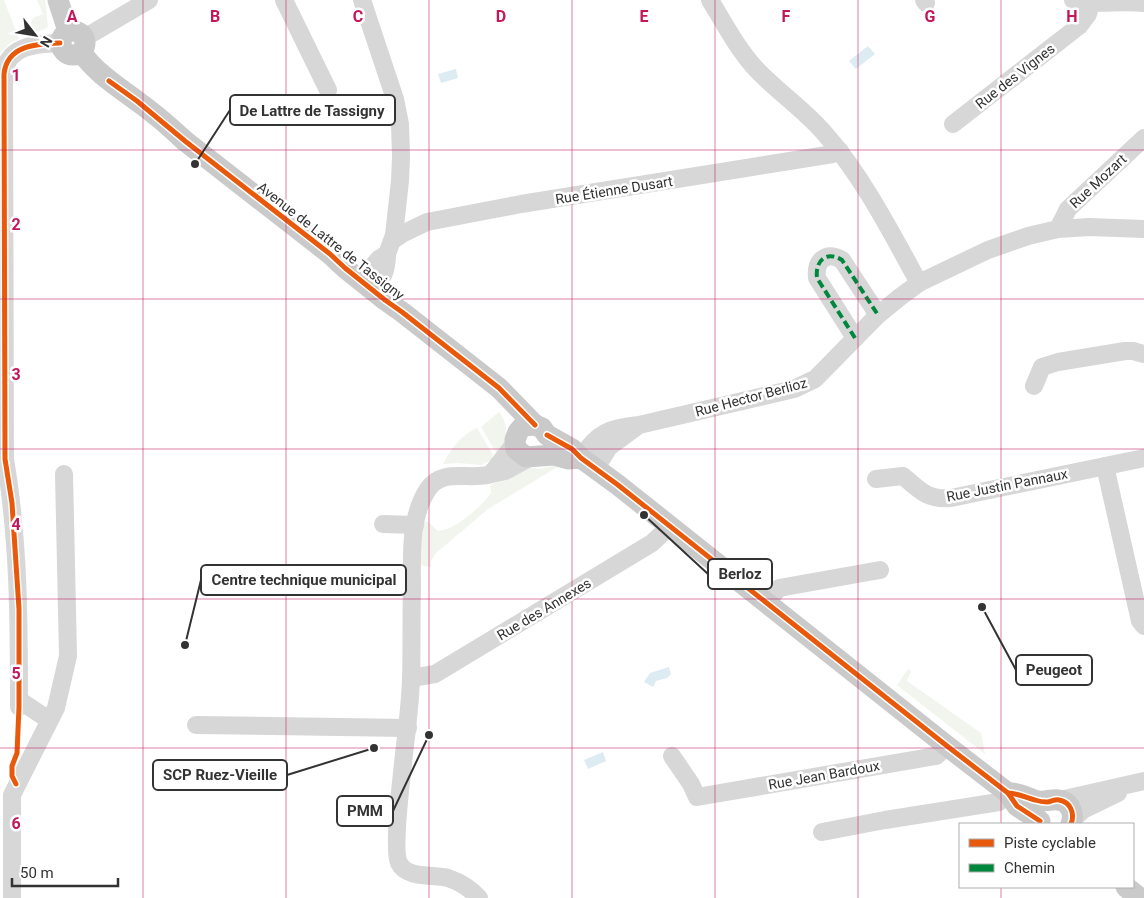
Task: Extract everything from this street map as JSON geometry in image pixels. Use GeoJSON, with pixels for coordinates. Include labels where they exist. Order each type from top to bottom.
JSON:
{"type":"FeatureCollection","features":[{"type":"Feature","properties":{"kind":"main road"},"geometry":{"type":"LineString","coordinates":[[58,0],[73,41]]}},
{"type":"Feature","properties":{"kind":"main road","name":"Avenue de Lattre de Tassigny"},"geometry":{"type":"LineString","coordinates":[[73,41],[97,71],[109,82],[165,123],[199,152],[330,254],[367,286],[499,388],[541,430]]}},
{"type":"Feature","properties":{"kind":"main road"},"geometry":{"type":"LineString","coordinates":[[484,377],[525,448],[588,463]]}},
{"type":"Feature","properties":{"kind":"main road"},"geometry":{"type":"LineString","coordinates":[[525,448],[524,426],[541,430],[572,448],[588,463],[1008,793],[1015,793],[1029,798],[1047,812],[1070,807],[1072,822]]}},
{"type":"Feature","properties":{"kind":"main road"},"geometry":{"type":"LineString","coordinates":[[525,448],[547,448],[548,442],[541,430]]}},
{"type":"Feature","properties":{"kind":"main road"},"geometry":{"type":"LineString","coordinates":[[1127,888],[1140,898]]}},
{"type":"Feature","properties":{"kind":"street"},"geometry":{"type":"LineString","coordinates":[[49,720],[19,703],[19,608],[12,503],[5,459],[4,74],[6,61],[12,54],[29,47],[73,41],[91,34],[149,0]]}},
{"type":"Feature","properties":{"kind":"street"},"geometry":{"type":"LineString","coordinates":[[284,0],[328,90]]}},
{"type":"Feature","properties":{"kind":"street"},"geometry":{"type":"LineString","coordinates":[[362,0],[399,113],[401,173],[390,247]]}},
{"type":"Feature","properties":{"kind":"street"},"geometry":{"type":"LineString","coordinates":[[710,0],[756,69],[825,133],[840,151],[886,224],[919,284]]}},
{"type":"Feature","properties":{"kind":"street"},"geometry":{"type":"LineString","coordinates":[[1073,0],[1091,3],[1115,1],[1144,2]]}},
{"type":"Feature","properties":{"kind":"street","name":"Rue des Vignes"},"geometry":{"type":"LineString","coordinates":[[953,124],[1079,26],[1088,14],[1091,3]]}},
{"type":"Feature","properties":{"kind":"street","name":"Rue Mozart"},"geometry":{"type":"LineString","coordinates":[[1058,229],[1068,209],[1144,138]]}},
{"type":"Feature","properties":{"kind":"street","name":"Rue Étienne Dusart"},"geometry":{"type":"LineString","coordinates":[[367,286],[379,259],[402,234],[428,222],[551,200],[769,166],[840,151]]}},
{"type":"Feature","properties":{"kind":"street","name":"Rue Hector Berlioz"},"geometry":{"type":"LineString","coordinates":[[588,463],[589,444],[601,434],[623,427],[742,401],[804,384],[815,379],[878,315],[919,284],[988,250],[1028,236],[1058,229],[1090,227],[1144,229]]}},
{"type":"Feature","properties":{"kind":"street"},"geometry":{"type":"LineString","coordinates":[[854,338],[817,278],[816,270],[820,261],[829,255],[836,256],[842,260],[878,315]]}},
{"type":"Feature","properties":{"kind":"street"},"geometry":{"type":"LineString","coordinates":[[1034,386],[1042,368],[1058,362],[1125,351],[1144,354]]}},
{"type":"Feature","properties":{"kind":"street"},"geometry":{"type":"LineString","coordinates":[[479,898],[459,882],[438,876],[416,874],[407,871],[401,867],[396,857],[398,810],[408,728],[411,678],[412,556],[415,525],[423,498],[435,482],[450,476],[479,477],[491,474],[500,464],[525,448]]}},
{"type":"Feature","properties":{"kind":"street","name":"Rue Justin Pannaux"},"geometry":{"type":"LineString","coordinates":[[876,479],[903,476],[927,496],[944,499],[1144,458]]}},
{"type":"Feature","properties":{"kind":"street"},"geometry":{"type":"LineString","coordinates":[[1106,466],[1140,621],[1144,626]]}},
{"type":"Feature","properties":{"kind":"street"},"geometry":{"type":"LineString","coordinates":[[12,898],[12,795],[56,708],[68,656],[64,474]]}},
{"type":"Feature","properties":{"kind":"street"},"geometry":{"type":"LineString","coordinates":[[383,524],[415,525]]}},
{"type":"Feature","properties":{"kind":"street","name":"Rue des Annexes"},"geometry":{"type":"LineString","coordinates":[[411,678],[435,674],[652,543],[670,526]]}},
{"type":"Feature","properties":{"kind":"street"},"geometry":{"type":"LineString","coordinates":[[767,602],[779,588],[880,570]]}},
{"type":"Feature","properties":{"kind":"street"},"geometry":{"type":"LineString","coordinates":[[196,725],[408,728]]}},
{"type":"Feature","properties":{"kind":"street","name":"Rue Jean Bardoux"},"geometry":{"type":"LineString","coordinates":[[672,756],[697,797],[936,756],[947,746]]}},
{"type":"Feature","properties":{"kind":"street"},"geometry":{"type":"LineString","coordinates":[[1047,812],[1077,797],[1138,783]]}},
{"type":"Feature","properties":{"kind":"street"},"geometry":{"type":"LineString","coordinates":[[1072,822],[1083,810],[1138,783]]}},
{"type":"Feature","properties":{"kind":"street"},"geometry":{"type":"LineString","coordinates":[[822,832],[999,802],[1008,793]]}},
{"type":"Feature","properties":{"kind":"shaded area"},"geometry":{"type":"Polygon","coordinates":[[[0,0],[4,0],[19,39],[11,42],[0,53],[0,0]]]}},
{"type":"Feature","properties":{"kind":"shaded area"},"geometry":{"type":"Polygon","coordinates":[[[37,0],[45,0],[48,27],[29,34],[28,29],[33,18],[43,14],[37,0]]]}},
{"type":"Feature","properties":{"kind":"shaded area"},"geometry":{"type":"Polygon","coordinates":[[[868,46],[875,54],[856,69],[849,61],[868,46]]]}},
{"type":"Feature","properties":{"kind":"shaded area"},"geometry":{"type":"Polygon","coordinates":[[[456,69],[458,78],[441,83],[438,74],[456,69]]]}},
{"type":"Feature","properties":{"kind":"shaded area"},"geometry":{"type":"Polygon","coordinates":[[[499,412],[505,423],[506,434],[499,457],[481,427],[499,412]]]}},
{"type":"Feature","properties":{"kind":"shaded area"},"geometry":{"type":"Polygon","coordinates":[[[477,428],[493,455],[491,460],[481,465],[443,464],[457,443],[466,434],[477,428]]]}},
{"type":"Feature","properties":{"kind":"shaded area"},"geometry":{"type":"Polygon","coordinates":[[[559,466],[488,509],[436,553],[431,561],[431,567],[419,565],[423,522],[428,522],[438,531],[452,527],[467,517],[487,499],[491,493],[490,485],[529,467],[538,469],[559,466]]]}},
{"type":"Feature","properties":{"kind":"shaded area"},"geometry":{"type":"Polygon","coordinates":[[[669,667],[671,674],[667,678],[656,681],[653,687],[644,682],[650,673],[669,667]]]}},
{"type":"Feature","properties":{"kind":"shaded area"},"geometry":{"type":"Polygon","coordinates":[[[908,669],[911,671],[907,681],[981,733],[985,754],[897,685],[908,669]]]}},
{"type":"Feature","properties":{"kind":"shaded area"},"geometry":{"type":"Polygon","coordinates":[[[603,752],[606,761],[588,769],[584,760],[603,752]]]}},
{"type":"Feature","properties":{"kind":"marked path"},"geometry":{"type":"LineString","coordinates":[[855,338],[817,278],[818,267],[823,259],[831,256],[842,260],[878,315]]}},
{"type":"Feature","properties":{"kind":"cycle path"},"geometry":{"type":"LineString","coordinates":[[16,784],[12,776],[12,766],[17,753],[19,609],[12,503],[5,459],[4,74],[6,64],[11,57],[24,48],[60,43]]}},
{"type":"Feature","properties":{"kind":"cycle path"},"geometry":{"type":"LineString","coordinates":[[109,81],[137,101],[385,300],[499,388],[535,425]]}},
{"type":"Feature","properties":{"kind":"cycle path"},"geometry":{"type":"LineString","coordinates":[[547,435],[572,449],[581,458],[618,485],[1008,793],[1017,806],[1040,821]]}},
{"type":"Feature","properties":{"kind":"cycle path"},"geometry":{"type":"LineString","coordinates":[[1008,793],[1043,802],[1063,801],[1071,809],[1071,823]]}},
{"type":"Feature","properties":{"kind":"place","name":"De Lattre de Tassigny"},"geometry":{"type":"Point","coordinates":[195,164]}},
{"type":"Feature","properties":{"kind":"place","name":"Berloz"},"geometry":{"type":"Point","coordinates":[644,515]}},
{"type":"Feature","properties":{"kind":"place","name":"Peugeot"},"geometry":{"type":"Point","coordinates":[982,607]}},
{"type":"Feature","properties":{"kind":"place","name":"Centre technique municipal"},"geometry":{"type":"Point","coordinates":[185,645]}},
{"type":"Feature","properties":{"kind":"place","name":"PMM"},"geometry":{"type":"Point","coordinates":[429,735]}},
{"type":"Feature","properties":{"kind":"place","name":"SCP Ruez-Vieille"},"geometry":{"type":"Point","coordinates":[374,748]}}]}
